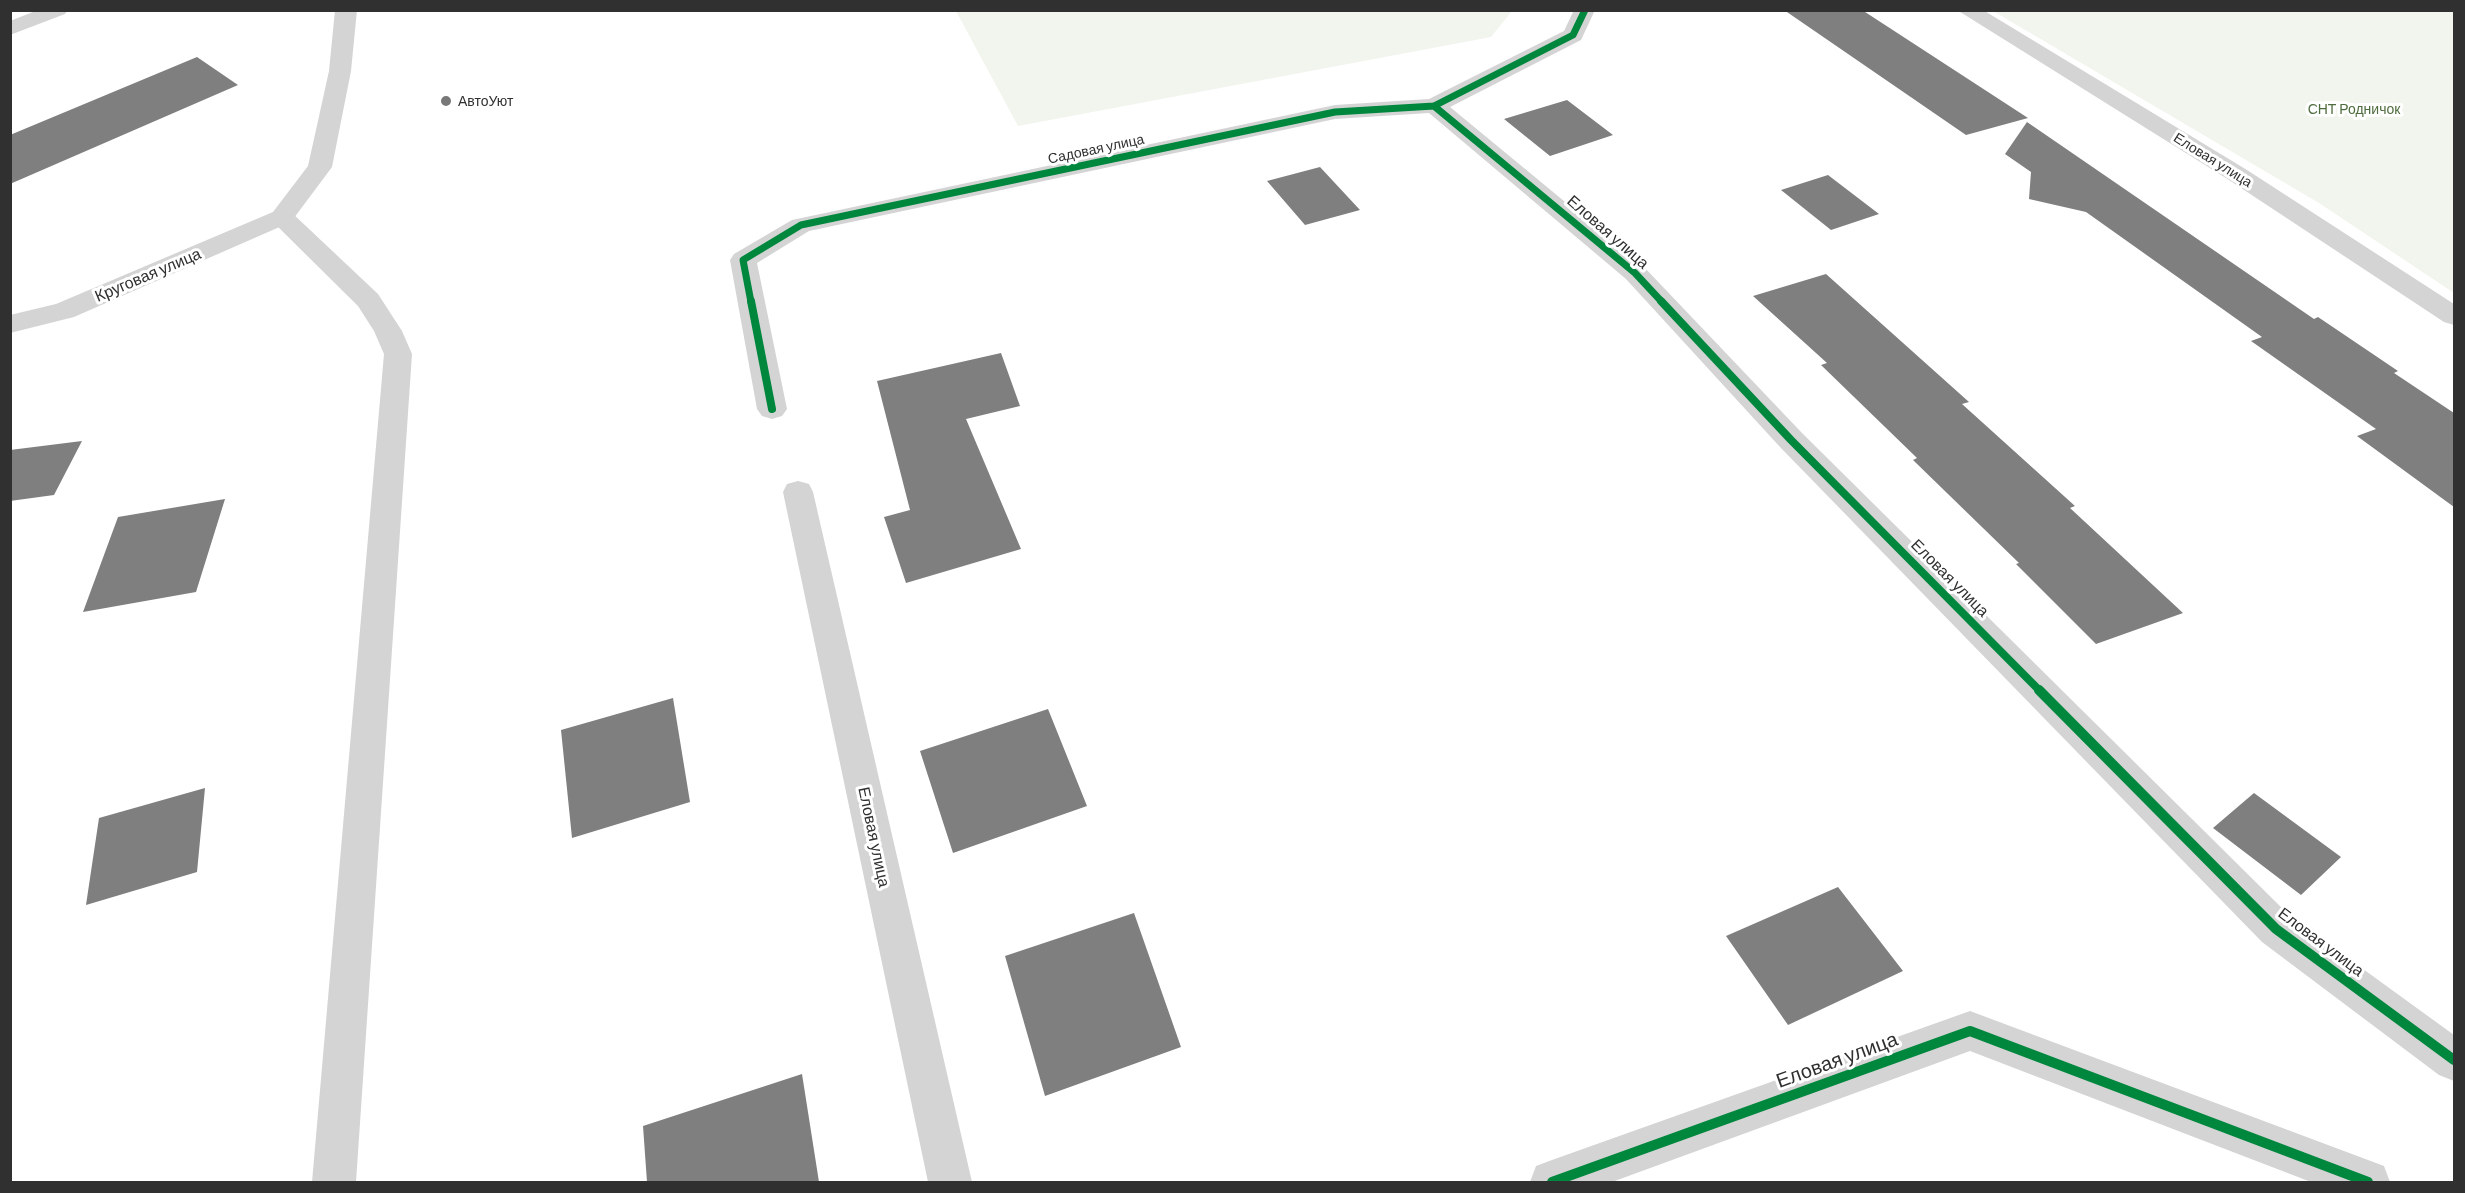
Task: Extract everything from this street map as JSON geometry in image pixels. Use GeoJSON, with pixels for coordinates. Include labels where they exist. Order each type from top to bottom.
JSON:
{"type":"FeatureCollection","features":[{"type":"Feature","properties":{"kind":"street"},"geometry":{"type":"LineString","coordinates":[[10,28],[58,10]]}},
{"type":"Feature","properties":{"kind":"street"},"geometry":{"type":"LineString","coordinates":[[334,1182],[398,354],[388,331],[368,300],[282,217],[321,167],[340,71],[346,10]]}},
{"type":"Feature","properties":{"kind":"street","name":"Садовая улица"},"geometry":{"type":"LineString","coordinates":[[772,409],[743,260],[801,225],[1335,112],[1434,106],[1573,35],[1585,10]]}},
{"type":"Feature","properties":{"kind":"street","name":"Еловая улица"},"geometry":{"type":"LineString","coordinates":[[1967,10],[2238,175],[2454,316]]}},
{"type":"Feature","properties":{"kind":"street","name":"Еловая улица"},"geometry":{"type":"LineString","coordinates":[[1434,106],[1635,273],[1791,440],[2276,929],[2454,1060]]}},
{"type":"Feature","properties":{"kind":"street","name":"Круговая улица"},"geometry":{"type":"LineString","coordinates":[[10,324],[64,311],[282,217]]}},
{"type":"Feature","properties":{"kind":"street","name":"Еловая улица"},"geometry":{"type":"LineString","coordinates":[[798,492],[950,1182]]}},
{"type":"Feature","properties":{"kind":"street","name":"Еловая улица"},"geometry":{"type":"LineString","coordinates":[[1552,1182],[1970,1030],[2368,1182]]}},
{"type":"Feature","properties":{"kind":"green space"},"geometry":{"type":"Polygon","coordinates":[[[956,11],[1512,11],[1491,37],[1018,126],[956,11]]]}},
{"type":"Feature","properties":{"kind":"green space","name":"СНТ Родничок"},"geometry":{"type":"Polygon","coordinates":[[[1993,11],[2454,11],[2454,293],[2319,203],[1993,11]]]}},
{"type":"Feature","properties":{"kind":"building"},"geometry":{"type":"Polygon","coordinates":[[[1784,10],[1862,10],[2028,118],[1966,135],[1784,10]]]}},
{"type":"Feature","properties":{"kind":"building"},"geometry":{"type":"Polygon","coordinates":[[[197,57],[238,85],[10,184],[10,135],[197,57]]]}},
{"type":"Feature","properties":{"kind":"building"},"geometry":{"type":"Polygon","coordinates":[[[1567,100],[1613,135],[1550,156],[1504,119],[1567,100]]]}},
{"type":"Feature","properties":{"kind":"building"},"geometry":{"type":"Polygon","coordinates":[[[2027,122],[2314,319],[2318,317],[2398,371],[2394,373],[2454,413],[2454,507],[2357,436],[2376,429],[2251,341],[2262,337],[2086,212],[2029,199],[2031,172],[2005,154],[2027,122]]]}},
{"type":"Feature","properties":{"kind":"building"},"geometry":{"type":"Polygon","coordinates":[[[1320,167],[1360,210],[1305,225],[1267,181],[1320,167]]]}},
{"type":"Feature","properties":{"kind":"building"},"geometry":{"type":"Polygon","coordinates":[[[1828,175],[1879,214],[1831,230],[1781,190],[1828,175]]]}},
{"type":"Feature","properties":{"kind":"building"},"geometry":{"type":"Polygon","coordinates":[[[1826,274],[1969,402],[1962,404],[2075,506],[2070,508],[2183,613],[2096,644],[2016,564],[2019,563],[1913,460],[1917,458],[1821,365],[1827,363],[1753,296],[1826,274]]]}},
{"type":"Feature","properties":{"kind":"building"},"geometry":{"type":"Polygon","coordinates":[[[1001,353],[1020,406],[966,419],[1021,549],[906,583],[884,517],[910,510],[877,381],[1001,353]]]}},
{"type":"Feature","properties":{"kind":"building"},"geometry":{"type":"Polygon","coordinates":[[[82,441],[54,495],[10,501],[10,450],[82,441]]]}},
{"type":"Feature","properties":{"kind":"building"},"geometry":{"type":"Polygon","coordinates":[[[225,499],[196,592],[83,612],[118,517],[225,499]]]}},
{"type":"Feature","properties":{"kind":"building"},"geometry":{"type":"Polygon","coordinates":[[[673,698],[690,802],[572,838],[561,730],[673,698]]]}},
{"type":"Feature","properties":{"kind":"building"},"geometry":{"type":"Polygon","coordinates":[[[1048,709],[1087,806],[953,853],[920,751],[1048,709]]]}},
{"type":"Feature","properties":{"kind":"building"},"geometry":{"type":"Polygon","coordinates":[[[205,788],[197,872],[86,905],[99,818],[205,788]]]}},
{"type":"Feature","properties":{"kind":"building"},"geometry":{"type":"Polygon","coordinates":[[[2254,793],[2341,857],[2301,895],[2213,828],[2254,793]]]}},
{"type":"Feature","properties":{"kind":"building"},"geometry":{"type":"Polygon","coordinates":[[[1838,887],[1903,971],[1788,1025],[1726,936],[1838,887]]]}},
{"type":"Feature","properties":{"kind":"building"},"geometry":{"type":"Polygon","coordinates":[[[1134,913],[1181,1047],[1045,1096],[1005,956],[1134,913]]]}},
{"type":"Feature","properties":{"kind":"building"},"geometry":{"type":"Polygon","coordinates":[[[802,1074],[819,1182],[647,1182],[643,1126],[802,1074]]]}},
{"type":"Feature","properties":{"kind":"cycle path"},"geometry":{"type":"LineString","coordinates":[[772,409],[743,260],[801,225],[1335,112],[1434,106],[1573,35],[1585,10]]}},
{"type":"Feature","properties":{"kind":"cycle path"},"geometry":{"type":"LineString","coordinates":[[1434,106],[1635,273],[1791,440],[2276,929],[2454,1060]]}},
{"type":"Feature","properties":{"kind":"cycle path"},"geometry":{"type":"LineString","coordinates":[[1552,1182],[1970,1031],[2368,1182]]}},
{"type":"Feature","properties":{"kind":"place","name":"АвтоУют"},"geometry":{"type":"Point","coordinates":[446,101]}}]}
